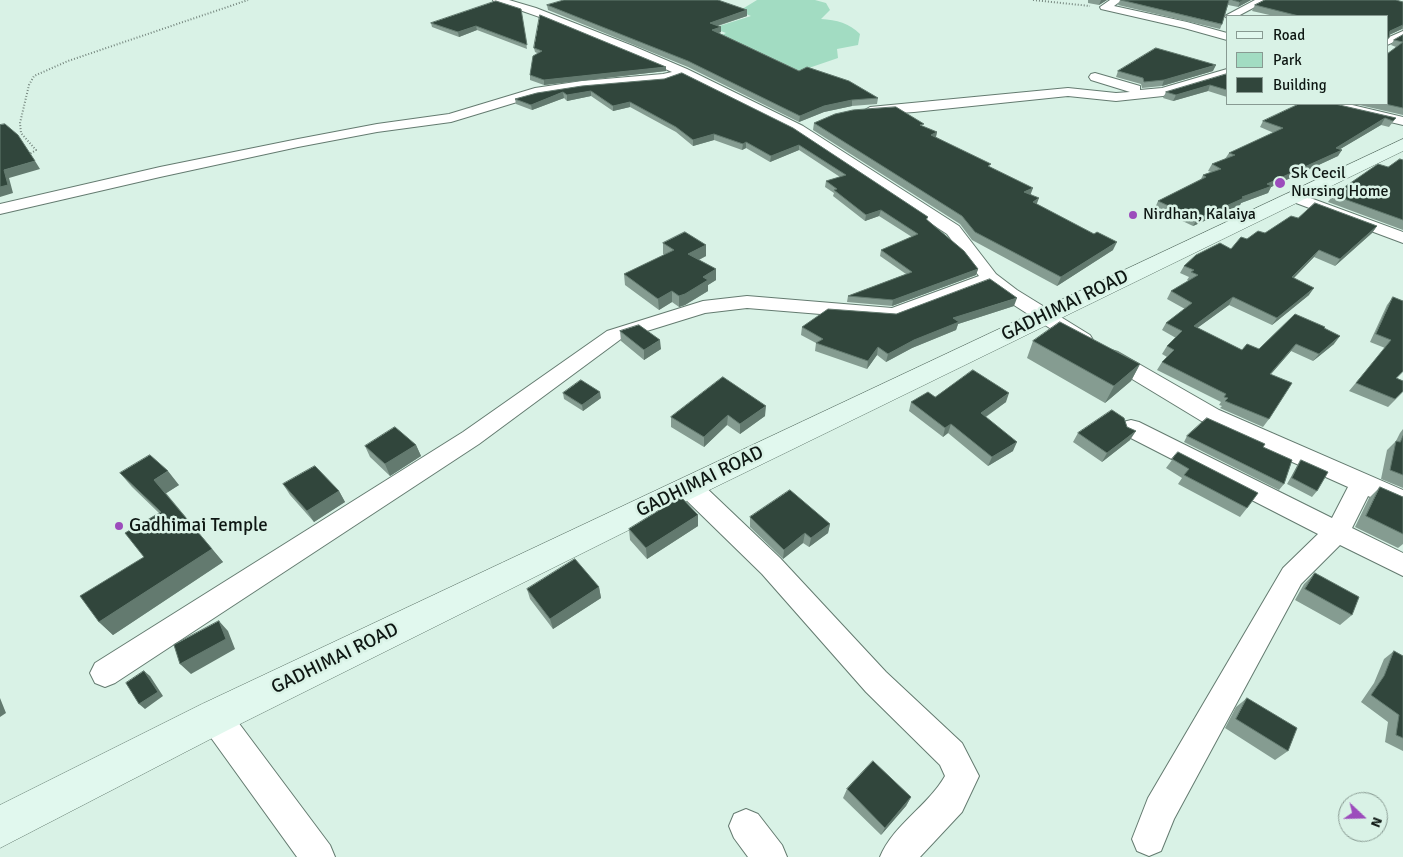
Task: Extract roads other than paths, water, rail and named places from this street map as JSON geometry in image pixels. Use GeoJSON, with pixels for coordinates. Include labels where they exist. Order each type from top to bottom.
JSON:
{"type":"FeatureCollection","features":[{"type":"Feature","properties":{"kind":"street"},"geometry":{"type":"LineString","coordinates":[[498,0],[532,10],[629,48],[683,72],[798,129],[953,230],[990,278],[1043,316],[1211,416],[1403,501]]}},
{"type":"Feature","properties":{"kind":"street"},"geometry":{"type":"LineString","coordinates":[[1117,0],[1105,7],[1187,25],[1226,37]]}},
{"type":"Feature","properties":{"kind":"street"},"geometry":{"type":"LineString","coordinates":[[1232,15],[1263,0]]}},
{"type":"Feature","properties":{"kind":"street"},"geometry":{"type":"LineString","coordinates":[[532,10],[549,5]]}},
{"type":"Feature","properties":{"kind":"street"},"geometry":{"type":"LineString","coordinates":[[1213,33],[1210,30],[1226,18]]}},
{"type":"Feature","properties":{"kind":"street"},"geometry":{"type":"LineString","coordinates":[[1388,42],[1403,34]]}},
{"type":"Feature","properties":{"kind":"street"},"geometry":{"type":"LineString","coordinates":[[0,209],[160,172],[298,143],[377,128],[451,118],[535,92],[582,84],[664,78],[683,72]]}},
{"type":"Feature","properties":{"kind":"street"},"geometry":{"type":"LineString","coordinates":[[861,111],[914,108],[1068,92],[1116,98],[1163,92],[1226,73]]}},
{"type":"Feature","properties":{"kind":"street"},"geometry":{"type":"LineString","coordinates":[[1095,77],[1144,94]]}},
{"type":"Feature","properties":{"kind":"street"},"geometry":{"type":"LineString","coordinates":[[1336,105],[1403,121]]}},
{"type":"Feature","properties":{"kind":"street"},"geometry":{"type":"LineString","coordinates":[[798,129],[813,123]]}},
{"type":"Feature","properties":{"kind":"street","name":"GADHIMAI ROAD"},"geometry":{"type":"LineString","coordinates":[[0,827],[216,717],[1043,316],[1403,144]]}},
{"type":"Feature","properties":{"kind":"street"},"geometry":{"type":"LineString","coordinates":[[1294,197],[1403,238]]}},
{"type":"Feature","properties":{"kind":"street"},"geometry":{"type":"LineString","coordinates":[[105,673],[472,438],[614,335],[703,308],[747,302],[894,314],[990,278]]}},
{"type":"Feature","properties":{"kind":"street"},"geometry":{"type":"LineString","coordinates":[[1131,428],[1403,565]]}},
{"type":"Feature","properties":{"kind":"street"},"geometry":{"type":"LineString","coordinates":[[1149,839],[1160,810],[1292,576],[1337,532],[1362,484]]}},
{"type":"Feature","properties":{"kind":"street"},"geometry":{"type":"LineString","coordinates":[[689,487],[772,566],[876,682],[951,754],[963,776],[950,800],[897,857]]}},
{"type":"Feature","properties":{"kind":"street"},"geometry":{"type":"LineString","coordinates":[[216,717],[318,857]]}},
{"type":"Feature","properties":{"kind":"street"},"geometry":{"type":"LineString","coordinates":[[746,826],[770,857]]}},
{"type":"Feature","properties":{"kind":"place","name":"Sk Cecil Nursing Home"},"geometry":{"type":"Point","coordinates":[1280,183]}},
{"type":"Feature","properties":{"kind":"place","name":"Nirdhan, Kalaiya"},"geometry":{"type":"Point","coordinates":[1133,215]}},
{"type":"Feature","properties":{"kind":"place","name":"Gadhimai Temple"},"geometry":{"type":"Point","coordinates":[119,526]}}]}
